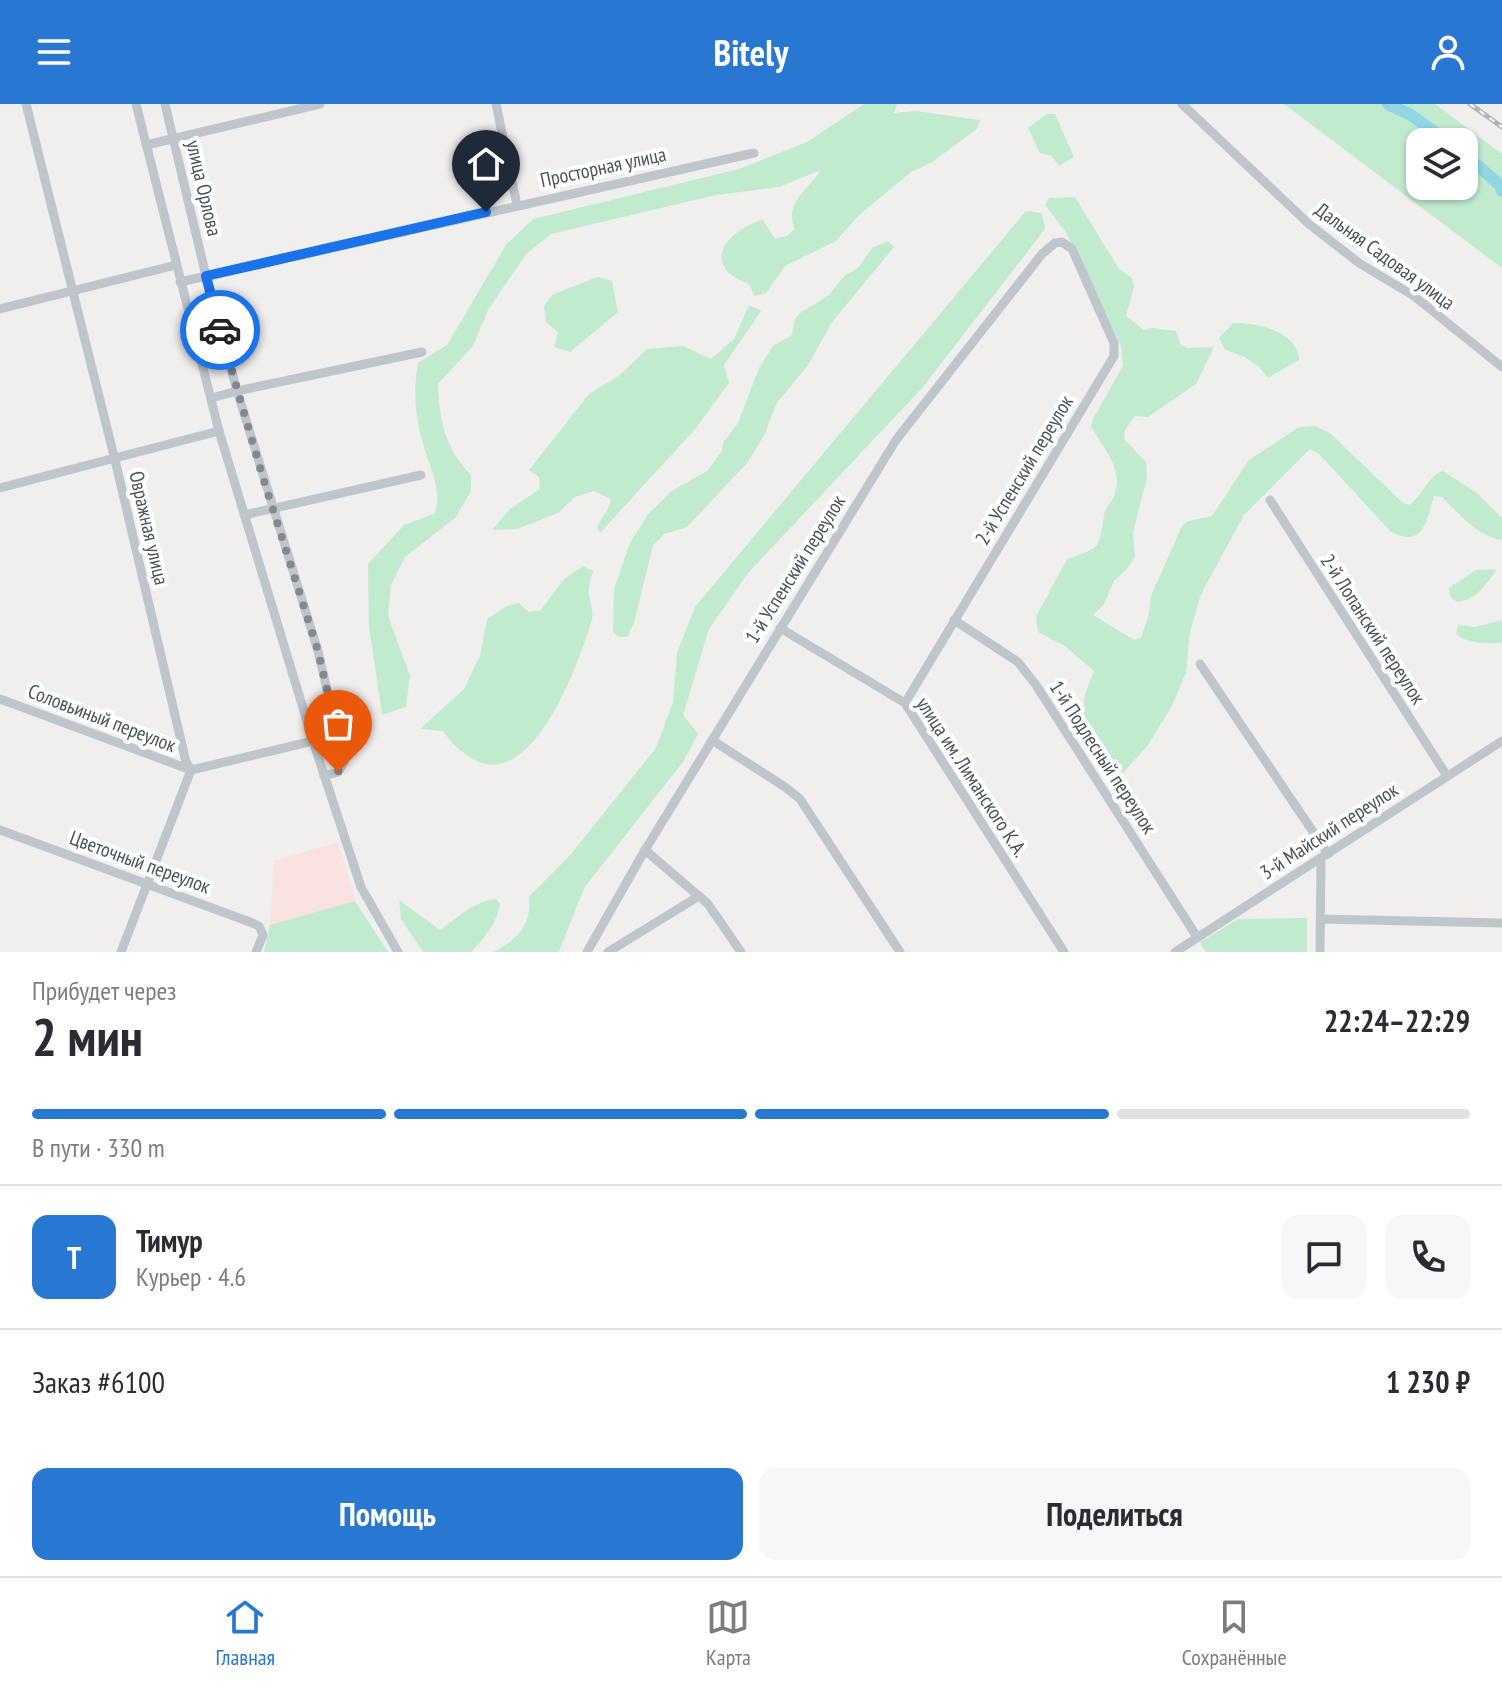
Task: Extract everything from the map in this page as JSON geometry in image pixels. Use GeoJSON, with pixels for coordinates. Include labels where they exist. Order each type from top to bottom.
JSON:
{"type":"FeatureCollection","features":[{"type":"Feature","properties":{"kind":"street","name":"Овражная улица"},"geometry":{"type":"LineString","coordinates":[[26,104],[186,762],[191,770]]}},
{"type":"Feature","properties":{"kind":"street"},"geometry":{"type":"LineString","coordinates":[[136,104],[219,431],[313,741],[361,887],[398,952]]}},
{"type":"Feature","properties":{"kind":"street","name":"улица Орлова"},"geometry":{"type":"LineString","coordinates":[[165,104],[237,391],[318,651],[342,741],[344,762],[338,772],[324,776]]}},
{"type":"Feature","properties":{"kind":"street"},"geometry":{"type":"LineString","coordinates":[[146,145],[320,104]]}},
{"type":"Feature","properties":{"kind":"street"},"geometry":{"type":"LineString","coordinates":[[496,104],[517,205]]}},
{"type":"Feature","properties":{"kind":"street","name":"Дальняя Садовая улица"},"geometry":{"type":"LineString","coordinates":[[1182,104],[1309,224],[1359,263],[1414,296],[1502,367]]}},
{"type":"Feature","properties":{"kind":"street","name":"Просторная улица"},"geometry":{"type":"LineString","coordinates":[[180,282],[754,153]]}},
{"type":"Feature","properties":{"kind":"street","name":"1-й Успенский переулок"},"geometry":{"type":"LineString","coordinates":[[587,952],[645,850],[896,440],[1042,254],[1055,243],[1062,242],[1072,249]]}},
{"type":"Feature","properties":{"kind":"street","name":"2-й Успенский переулок"},"geometry":{"type":"LineString","coordinates":[[905,703],[1114,356],[1114,343],[1072,249]]}},
{"type":"Feature","properties":{"kind":"street"},"geometry":{"type":"LineString","coordinates":[[0,309],[176,265]]}},
{"type":"Feature","properties":{"kind":"street"},"geometry":{"type":"LineString","coordinates":[[211,398],[422,352]]}},
{"type":"Feature","properties":{"kind":"street"},"geometry":{"type":"LineString","coordinates":[[0,488],[219,431]]}},
{"type":"Feature","properties":{"kind":"street"},"geometry":{"type":"LineString","coordinates":[[244,515],[421,475]]}},
{"type":"Feature","properties":{"kind":"street","name":"2-й Лопанский переулок"},"geometry":{"type":"LineString","coordinates":[[1270,500],[1447,776]]}},
{"type":"Feature","properties":{"kind":"street","name":"1-й Подлесный переулок"},"geometry":{"type":"LineString","coordinates":[[954,620],[1018,662],[1036,685],[1197,937]]}},
{"type":"Feature","properties":{"kind":"street","name":"улица им. Лиманского К.А."},"geometry":{"type":"LineString","coordinates":[[780,628],[905,703],[1064,952]]}},
{"type":"Feature","properties":{"kind":"street"},"geometry":{"type":"LineString","coordinates":[[1200,664],[1324,856],[1320,952]]}},
{"type":"Feature","properties":{"kind":"street","name":"Соловьиный переулок"},"geometry":{"type":"LineString","coordinates":[[0,699],[191,770]]}},
{"type":"Feature","properties":{"kind":"street"},"geometry":{"type":"LineString","coordinates":[[712,740],[800,799],[897,951]]}},
{"type":"Feature","properties":{"kind":"street"},"geometry":{"type":"LineString","coordinates":[[121,952],[191,770],[313,741]]}},
{"type":"Feature","properties":{"kind":"street","name":"3-й Майский переулок"},"geometry":{"type":"LineString","coordinates":[[1175,952],[1502,741]]}},
{"type":"Feature","properties":{"kind":"street","name":"Цветочный переулок"},"geometry":{"type":"LineString","coordinates":[[0,830],[259,926],[263,935],[256,952]]}},
{"type":"Feature","properties":{"kind":"street"},"geometry":{"type":"LineString","coordinates":[[645,850],[717,914],[741,952]]}},
{"type":"Feature","properties":{"kind":"street"},"geometry":{"type":"LineString","coordinates":[[608,952],[699,896]]}},
{"type":"Feature","properties":{"kind":"street"},"geometry":{"type":"LineString","coordinates":[[1321,919],[1502,923]]}},
{"type":"Feature","properties":{"kind":"shaded area"},"geometry":{"type":"Polygon","coordinates":[[[338,842],[355,901],[270,925],[274,861],[338,842]]]}},
{"type":"Feature","properties":{"kind":"green space"},"geometry":{"type":"Polygon","coordinates":[[[864,104],[897,104],[894,113],[916,111],[980,120],[977,129],[932,162],[911,172],[858,216],[836,241],[785,266],[766,293],[754,296],[750,285],[728,272],[722,255],[725,246],[738,232],[763,220],[775,239],[787,236],[795,229],[792,212],[795,204],[821,170],[779,187],[716,195],[551,234],[526,254],[488,310],[473,346],[438,384],[445,433],[455,455],[471,475],[471,491],[455,518],[405,557],[391,585],[388,616],[410,676],[406,707],[382,715],[369,626],[368,564],[404,525],[434,514],[437,505],[434,477],[416,412],[418,363],[447,345],[506,245],[533,219],[739,169],[807,142],[864,104]]]}},
{"type":"Feature","properties":{"kind":"green space"},"geometry":{"type":"Polygon","coordinates":[[[1284,104],[1435,104],[1467,128],[1406,128],[1406,196],[1284,104]]]}},
{"type":"Feature","properties":{"kind":"green space"},"geometry":{"type":"Polygon","coordinates":[[[1047,114],[1055,114],[1074,157],[1059,166],[1052,156],[1040,153],[1028,128],[1047,114]]]}},
{"type":"Feature","properties":{"kind":"green space"},"geometry":{"type":"Polygon","coordinates":[[[1478,136],[1502,154],[1502,268],[1412,200],[1478,200],[1478,136]]]}},
{"type":"Feature","properties":{"kind":"green space"},"geometry":{"type":"Polygon","coordinates":[[[1075,197],[1119,269],[1132,278],[1134,286],[1126,316],[1144,330],[1176,331],[1181,345],[1188,348],[1214,347],[1196,384],[1148,417],[1135,416],[1125,430],[1124,439],[1146,462],[1147,478],[1133,532],[1135,557],[1114,581],[1104,604],[1093,615],[1134,640],[1141,638],[1151,596],[1182,526],[1188,521],[1212,516],[1249,460],[1299,427],[1315,426],[1330,433],[1402,502],[1409,505],[1433,477],[1443,471],[1477,493],[1502,518],[1502,540],[1484,534],[1442,497],[1434,496],[1422,530],[1411,537],[1402,536],[1391,532],[1319,454],[1310,449],[1244,515],[1201,594],[1190,632],[1186,672],[1173,704],[1148,745],[1123,773],[1108,781],[1079,738],[1085,694],[1094,671],[1065,646],[1038,632],[1036,617],[1067,559],[1098,544],[1105,512],[1117,487],[1115,468],[1091,427],[1123,366],[1121,346],[1065,231],[1045,205],[1049,198],[1075,197]]]}},
{"type":"Feature","properties":{"kind":"green space"},"geometry":{"type":"Polygon","coordinates":[[[1026,211],[1042,213],[1045,229],[923,387],[748,573],[709,629],[683,715],[698,734],[683,762],[584,888],[559,952],[494,952],[521,930],[528,915],[529,897],[571,854],[656,748],[673,702],[677,653],[695,607],[1026,211]]]}},
{"type":"Feature","properties":{"kind":"green space"},"geometry":{"type":"Polygon","coordinates":[[[888,241],[894,247],[832,322],[808,365],[776,404],[765,434],[747,463],[687,527],[664,534],[653,545],[634,623],[627,637],[619,637],[613,632],[614,589],[630,543],[648,514],[672,491],[707,471],[738,423],[759,368],[773,346],[792,335],[795,319],[800,313],[829,295],[844,276],[858,268],[873,247],[888,241]]]}},
{"type":"Feature","properties":{"kind":"green space"},"geometry":{"type":"Polygon","coordinates":[[[597,277],[612,281],[618,312],[570,352],[554,347],[558,332],[546,322],[544,306],[552,295],[597,277]]]}},
{"type":"Feature","properties":{"kind":"green space"},"geometry":{"type":"Polygon","coordinates":[[[749,305],[761,311],[724,365],[729,383],[696,428],[600,533],[597,528],[611,499],[594,491],[575,497],[558,513],[517,529],[492,530],[510,509],[540,489],[539,477],[529,470],[589,394],[620,375],[647,349],[683,346],[711,359],[734,339],[749,305]]]}},
{"type":"Feature","properties":{"kind":"green space"},"geometry":{"type":"Polygon","coordinates":[[[1233,323],[1253,324],[1284,336],[1297,350],[1299,360],[1268,378],[1245,357],[1225,350],[1219,338],[1233,323]]]}},
{"type":"Feature","properties":{"kind":"green space"},"geometry":{"type":"Polygon","coordinates":[[[583,566],[593,571],[589,592],[592,619],[563,695],[529,746],[509,761],[487,764],[464,753],[443,731],[420,729],[464,689],[480,656],[487,619],[507,606],[519,603],[529,612],[541,610],[563,580],[583,566]]]}},
{"type":"Feature","properties":{"kind":"green space"},"geometry":{"type":"Polygon","coordinates":[[[1497,569],[1470,598],[1457,602],[1451,597],[1449,588],[1476,570],[1497,569]]]}},
{"type":"Feature","properties":{"kind":"green space"},"geometry":{"type":"Polygon","coordinates":[[[1502,620],[1502,643],[1471,641],[1456,633],[1458,625],[1475,627],[1502,620]]]}},
{"type":"Feature","properties":{"kind":"green space"},"geometry":{"type":"Polygon","coordinates":[[[496,899],[500,904],[496,918],[471,952],[423,952],[401,919],[399,900],[440,930],[473,907],[496,899]]]}},
{"type":"Feature","properties":{"kind":"green space"},"geometry":{"type":"Polygon","coordinates":[[[355,901],[388,952],[264,952],[270,925],[355,901]]]}},
{"type":"Feature","properties":{"kind":"green space"},"geometry":{"type":"Polygon","coordinates":[[[1307,918],[1307,952],[1206,952],[1200,942],[1238,919],[1307,918]]]}},
{"type":"Feature","properties":{"kind":"waterway"},"geometry":{"type":"LineString","coordinates":[[1388,104],[1429,128]]}},
{"type":"Feature","properties":{"kind":"waterway"},"geometry":{"type":"LineString","coordinates":[[1478,166],[1500,185],[1502,191]]}},
{"type":"Feature","properties":{"kind":"railway"},"geometry":{"type":"LineString","coordinates":[[1470,104],[1502,127]]}},
{"type":"Feature","properties":{"kind":"way so far"},"geometry":{"type":"LineString","coordinates":[[220,330],[325,676],[342,741],[344,762],[338,772]]}},
{"type":"Feature","properties":{"kind":"route"},"geometry":{"type":"LineString","coordinates":[[220,330],[206,276],[486,212]]}}]}
